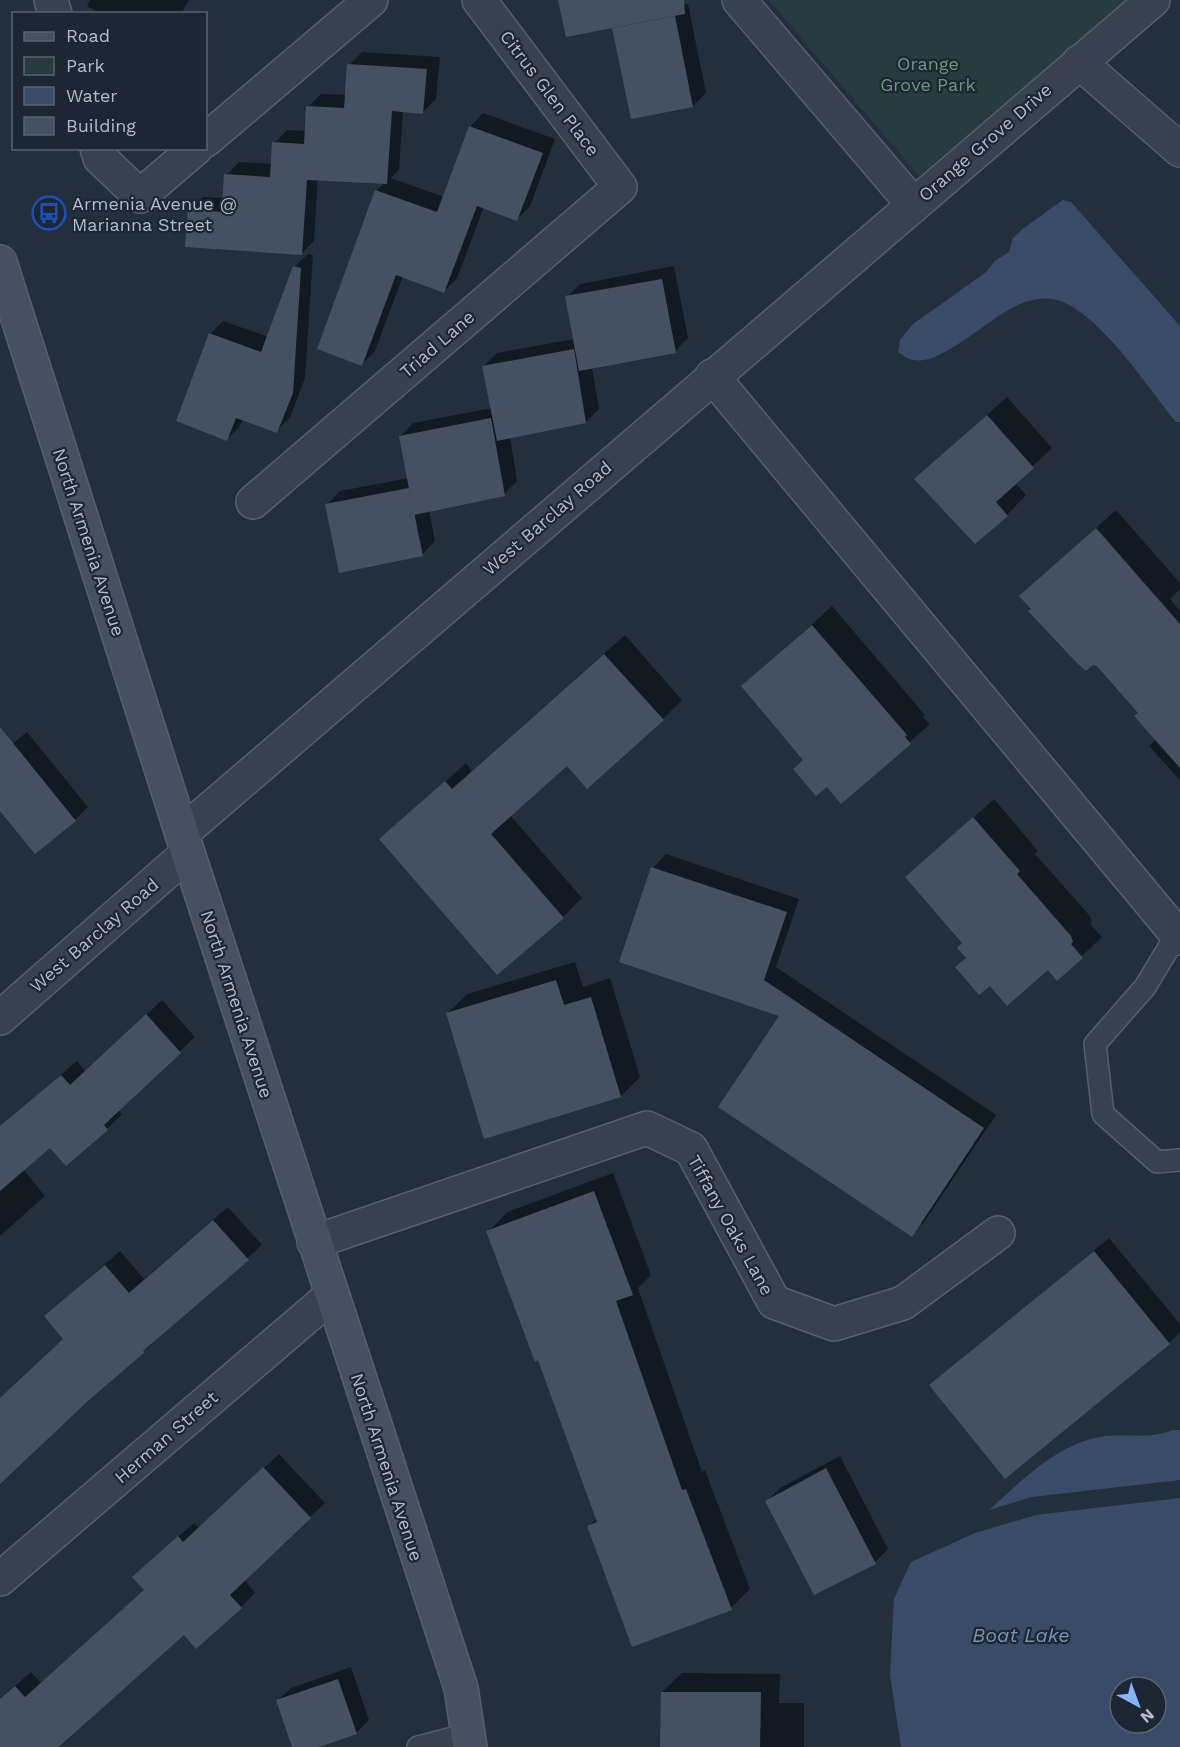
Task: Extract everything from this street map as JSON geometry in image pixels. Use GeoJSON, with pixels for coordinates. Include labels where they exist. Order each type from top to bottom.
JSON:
{"type":"FeatureCollection","features":[{"type":"Feature","properties":{"kind":"main road","name":"North Armenia Avenue"},"geometry":{"type":"LineString","coordinates":[[0,262],[6,307],[185,843],[460,1688],[469,1741]]}},
{"type":"Feature","properties":{"kind":"street"},"geometry":{"type":"LineString","coordinates":[[207,139],[371,0]]}},
{"type":"Feature","properties":{"kind":"street","name":"Citrus Glen Place"},"geometry":{"type":"LineString","coordinates":[[479,0],[620,187]]}},
{"type":"Feature","properties":{"kind":"street","name":"Orange Grove Drive"},"geometry":{"type":"LineString","coordinates":[[739,0],[913,204],[1153,0]]}},
{"type":"Feature","properties":{"kind":"street"},"geometry":{"type":"LineString","coordinates":[[1079,62],[1180,150]]}},
{"type":"Feature","properties":{"kind":"street"},"geometry":{"type":"LineString","coordinates":[[98,150],[100,158],[140,196],[194,150]]}},
{"type":"Feature","properties":{"kind":"street","name":"Triad Lane"},"geometry":{"type":"LineString","coordinates":[[254,502],[620,187]]}},
{"type":"Feature","properties":{"kind":"street","name":"West Barclay Road"},"geometry":{"type":"LineString","coordinates":[[0,1018],[185,843],[712,376],[913,204]]}},
{"type":"Feature","properties":{"kind":"street"},"geometry":{"type":"LineString","coordinates":[[712,376],[1179,936]]}},
{"type":"Feature","properties":{"kind":"street","name":"Tiffany Oaks Lane"},"geometry":{"type":"LineString","coordinates":[[314,1242],[646,1128],[691,1149],[774,1302],[834,1324],[903,1303],[998,1233]]}},
{"type":"Feature","properties":{"kind":"street","name":"Herman Street"},"geometry":{"type":"LineString","coordinates":[[0,1579],[332,1295]]}},
{"type":"Feature","properties":{"kind":"lane"},"geometry":{"type":"LineString","coordinates":[[1179,936],[1145,987],[1095,1044],[1103,1114],[1157,1162],[1180,1160]]}},
{"type":"Feature","properties":{"kind":"lane"},"geometry":{"type":"LineString","coordinates":[[418,1747],[469,1741]]}},
{"type":"Feature","properties":{"kind":"green space","name":"Orange Grove Park"},"geometry":{"type":"Polygon","coordinates":[[[769,0],[1127,0],[919,176],[769,0]]]}},
{"type":"Feature","properties":{"kind":"water"},"geometry":{"type":"Polygon","coordinates":[[[1063,200],[1071,202],[1180,326],[1180,422],[1176,422],[1104,333],[1076,309],[1059,300],[1042,299],[1025,302],[1009,309],[963,341],[932,358],[912,360],[898,352],[900,340],[913,324],[985,273],[995,261],[1009,252],[1013,238],[1063,200]]]}},
{"type":"Feature","properties":{"kind":"water"},"geometry":{"type":"Polygon","coordinates":[[[1180,1430],[1180,1480],[1032,1497],[989,1510],[1042,1464],[1071,1446],[1105,1436],[1147,1436],[1180,1430]]]}},
{"type":"Feature","properties":{"kind":"water","name":"Boat Lake"},"geometry":{"type":"Polygon","coordinates":[[[1180,1498],[1180,1747],[901,1747],[890,1675],[894,1599],[911,1562],[975,1533],[1036,1515],[1180,1498]]]}},
{"type":"Feature","properties":{"kind":"building"},"geometry":{"type":"Polygon","coordinates":[[[558,0],[684,0],[685,14],[566,37],[558,0]]]}},
{"type":"Feature","properties":{"kind":"building"},"geometry":{"type":"Polygon","coordinates":[[[675,16],[693,107],[631,119],[612,28],[675,16]]]}},
{"type":"Feature","properties":{"kind":"building"},"geometry":{"type":"Polygon","coordinates":[[[347,64],[427,69],[423,114],[392,111],[387,184],[307,180],[302,255],[185,247],[188,209],[222,212],[224,174],[270,177],[272,142],[304,144],[306,106],[344,108],[347,64]]]}},
{"type":"Feature","properties":{"kind":"building"},"geometry":{"type":"Polygon","coordinates":[[[469,126],[543,153],[517,221],[477,206],[444,293],[396,275],[362,366],[317,349],[375,190],[437,212],[469,126]]]}},
{"type":"Feature","properties":{"kind":"building"},"geometry":{"type":"Polygon","coordinates":[[[293,266],[301,268],[293,393],[277,433],[236,418],[227,441],[176,421],[209,333],[261,352],[293,266]]]}},
{"type":"Feature","properties":{"kind":"building"},"geometry":{"type":"Polygon","coordinates":[[[662,279],[676,353],[579,371],[565,296],[662,279]]]}},
{"type":"Feature","properties":{"kind":"building"},"geometry":{"type":"Polygon","coordinates":[[[574,349],[586,423],[497,441],[482,366],[574,349]]]}},
{"type":"Feature","properties":{"kind":"building"},"geometry":{"type":"Polygon","coordinates":[[[987,415],[1034,468],[996,502],[1008,516],[975,544],[914,479],[987,415]]]}},
{"type":"Feature","properties":{"kind":"building"},"geometry":{"type":"Polygon","coordinates":[[[491,418],[505,496],[414,515],[399,436],[491,418]]]}},
{"type":"Feature","properties":{"kind":"building"},"geometry":{"type":"Polygon","coordinates":[[[409,488],[423,556],[339,573],[325,504],[409,488]]]}},
{"type":"Feature","properties":{"kind":"building"},"geometry":{"type":"Polygon","coordinates":[[[1096,528],[1180,624],[1180,768],[1134,716],[1138,713],[1097,666],[1093,665],[1086,671],[1077,663],[1028,611],[1031,609],[1019,596],[1096,528]]]}},
{"type":"Feature","properties":{"kind":"building"},"geometry":{"type":"Polygon","coordinates":[[[812,625],[907,735],[905,737],[911,744],[841,804],[827,787],[816,796],[793,769],[803,760],[741,686],[812,625]]]}},
{"type":"Feature","properties":{"kind":"building"},"geometry":{"type":"Polygon","coordinates":[[[604,654],[664,720],[587,789],[567,766],[491,834],[564,918],[497,975],[379,839],[445,781],[452,789],[604,654]]]}},
{"type":"Feature","properties":{"kind":"building"},"geometry":{"type":"Polygon","coordinates":[[[0,727],[76,821],[35,854],[0,811],[0,727]]]}},
{"type":"Feature","properties":{"kind":"building"},"geometry":{"type":"Polygon","coordinates":[[[973,817],[1020,871],[1017,874],[1071,936],[1073,942],[1071,944],[1083,958],[1057,981],[1048,970],[1007,1006],[990,986],[979,995],[955,967],[966,958],[957,948],[962,943],[905,877],[973,817]]]}},
{"type":"Feature","properties":{"kind":"building"},"geometry":{"type":"Polygon","coordinates":[[[651,867],[787,912],[764,980],[984,1128],[912,1237],[718,1107],[779,1016],[619,962],[651,867]]]}},
{"type":"Feature","properties":{"kind":"building"},"geometry":{"type":"Polygon","coordinates":[[[556,980],[564,1005],[591,997],[621,1097],[484,1139],[446,1013],[556,980]]]}},
{"type":"Feature","properties":{"kind":"building"},"geometry":{"type":"Polygon","coordinates":[[[146,1014],[181,1053],[104,1125],[108,1130],[66,1166],[50,1148],[0,1191],[0,1126],[61,1075],[70,1085],[146,1014]]]}},
{"type":"Feature","properties":{"kind":"building"},"geometry":{"type":"Polygon","coordinates":[[[594,1191],[633,1295],[616,1301],[682,1490],[686,1489],[732,1610],[632,1647],[587,1526],[597,1522],[538,1360],[535,1362],[486,1231],[594,1191]]]}},
{"type":"Feature","properties":{"kind":"building"},"geometry":{"type":"Polygon","coordinates":[[[213,1220],[249,1260],[143,1351],[145,1352],[89,1400],[0,1484],[0,1398],[63,1339],[44,1316],[105,1265],[129,1293],[213,1220]]]}},
{"type":"Feature","properties":{"kind":"building"},"geometry":{"type":"Polygon","coordinates":[[[1094,1251],[1170,1344],[1005,1479],[929,1385],[1094,1251]]]}},
{"type":"Feature","properties":{"kind":"building"},"geometry":{"type":"Polygon","coordinates":[[[263,1467],[311,1518],[230,1595],[242,1608],[196,1649],[184,1635],[59,1747],[0,1747],[0,1699],[15,1686],[25,1697],[144,1590],[132,1577],[178,1536],[183,1542],[263,1467]]]}},
{"type":"Feature","properties":{"kind":"building"},"geometry":{"type":"Polygon","coordinates":[[[826,1468],[876,1564],[814,1595],[765,1501],[826,1468]]]}},
{"type":"Feature","properties":{"kind":"building"},"geometry":{"type":"Polygon","coordinates":[[[338,1679],[357,1734],[319,1747],[292,1747],[276,1700],[338,1679]]]}},
{"type":"Feature","properties":{"kind":"building"},"geometry":{"type":"Polygon","coordinates":[[[661,1692],[761,1692],[760,1747],[660,1747],[661,1692]]]}},
{"type":"Feature","properties":{"kind":"place","name":"Armenia Avenue @ Marianna Street"},"geometry":{"type":"Point","coordinates":[49,213]}}]}
